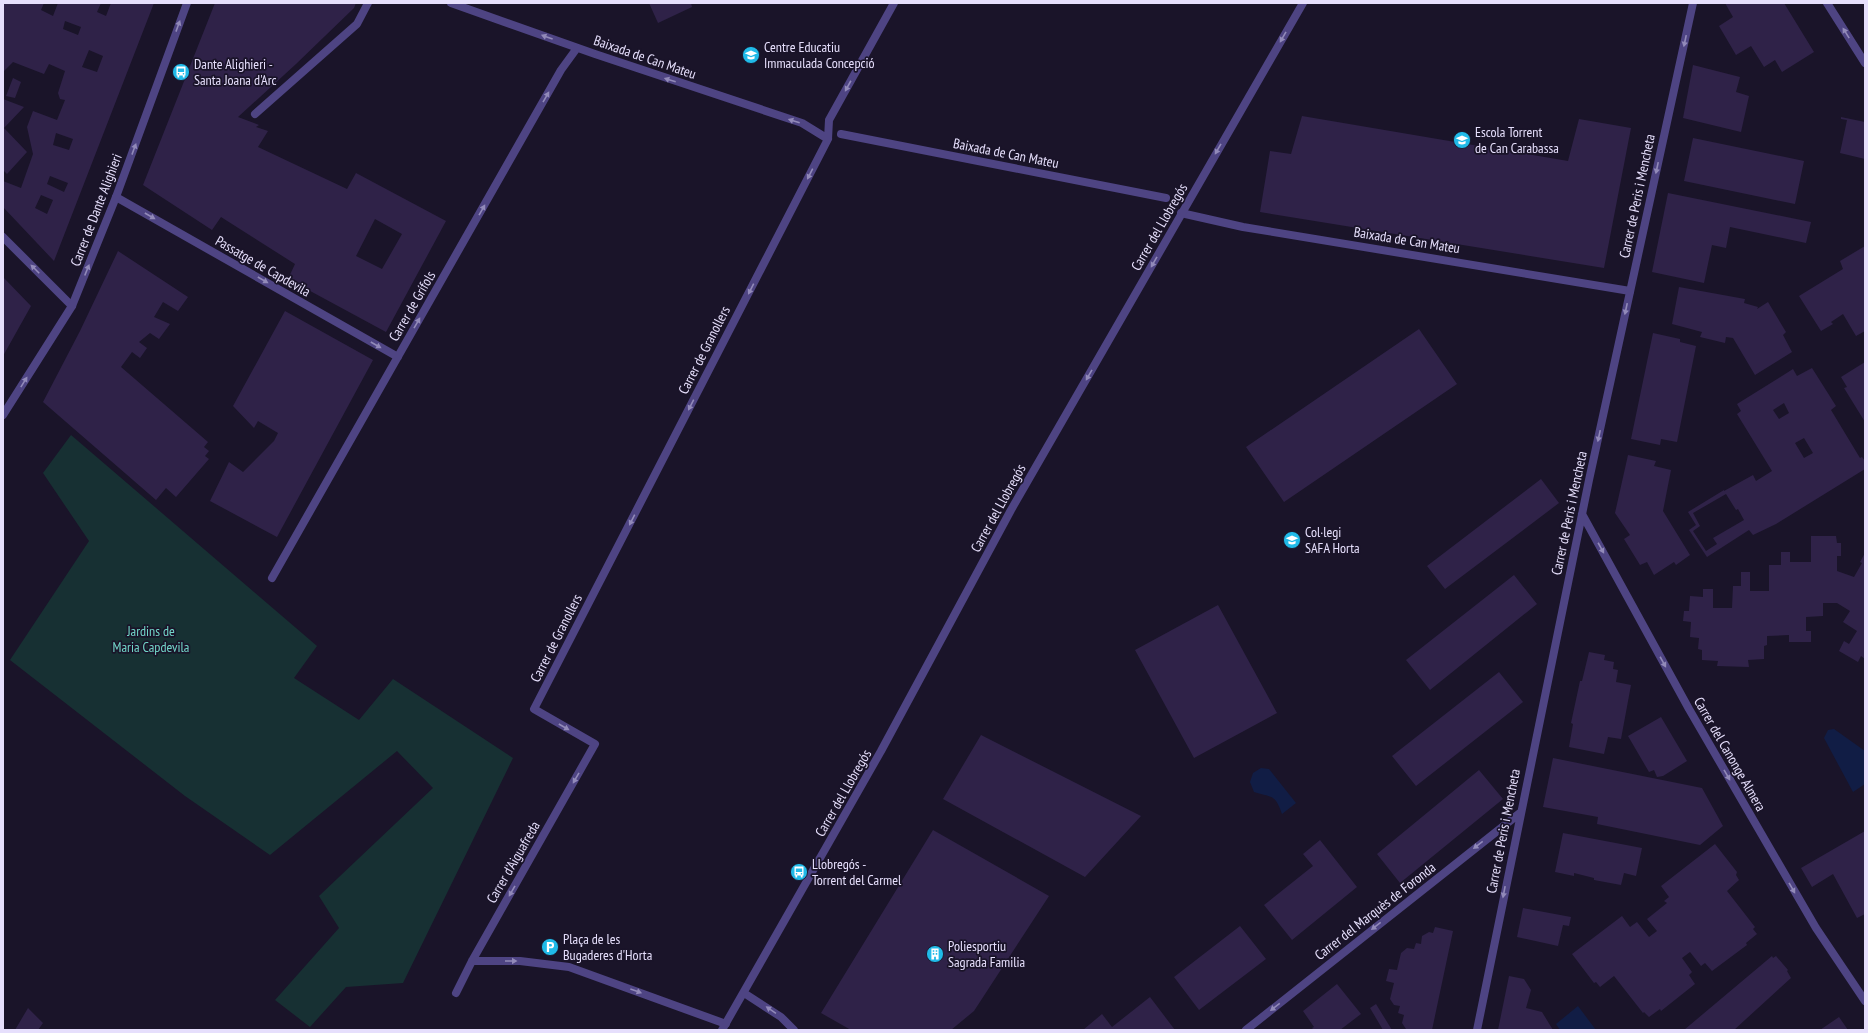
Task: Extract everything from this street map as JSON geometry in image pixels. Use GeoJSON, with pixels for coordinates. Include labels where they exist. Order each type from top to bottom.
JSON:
{"type":"FeatureCollection","features":[{"type":"Feature","properties":{"kind":"street","name":"Carrer de Dante Alighieri"},"geometry":{"type":"LineString","coordinates":[[3,414],[72,306],[116,197],[187,3]]}},
{"type":"Feature","properties":{"kind":"street"},"geometry":{"type":"LineString","coordinates":[[255,114],[357,24],[368,3]]}},
{"type":"Feature","properties":{"kind":"street","name":"Baixada de Can Mateu"},"geometry":{"type":"LineString","coordinates":[[451,3],[577,48],[802,123],[828,139]]}},
{"type":"Feature","properties":{"kind":"street","name":"Carrer de Granollers"},"geometry":{"type":"LineString","coordinates":[[595,744],[534,709],[828,139],[830,120],[894,3]]}},
{"type":"Feature","properties":{"kind":"street","name":"Carrer del Llobregós"},"geometry":{"type":"LineString","coordinates":[[724,1027],[881,751],[1011,510],[1303,3]]}},
{"type":"Feature","properties":{"kind":"street","name":"Carrer de Peris i Mencheta"},"geometry":{"type":"LineString","coordinates":[[1476,1030],[1582,514],[1693,3]]}},
{"type":"Feature","properties":{"kind":"street"},"geometry":{"type":"LineString","coordinates":[[1827,3],[1865,63]]}},
{"type":"Feature","properties":{"kind":"street","name":"Carrer de Grífols"},"geometry":{"type":"LineString","coordinates":[[272,578],[562,70],[577,48]]}},
{"type":"Feature","properties":{"kind":"street","name":"Baixada de Can Mateu"},"geometry":{"type":"LineString","coordinates":[[841,134],[1166,198]]}},
{"type":"Feature","properties":{"kind":"street","name":"Passatge de Capdevila"},"geometry":{"type":"LineString","coordinates":[[116,197],[398,357]]}},
{"type":"Feature","properties":{"kind":"street","name":"Baixada de Can Mateu"},"geometry":{"type":"LineString","coordinates":[[1181,213],[1243,227],[1630,291]]}},
{"type":"Feature","properties":{"kind":"street"},"geometry":{"type":"LineString","coordinates":[[3,237],[72,306]]}},
{"type":"Feature","properties":{"kind":"street","name":"Carrer del Canonge Almera"},"geometry":{"type":"LineString","coordinates":[[1582,514],[1689,709],[1816,928],[1865,1001]]}},
{"type":"Feature","properties":{"kind":"street","name":"Carrer d'Aiguafreda"},"geometry":{"type":"LineString","coordinates":[[456,993],[472,961],[595,744]]}},
{"type":"Feature","properties":{"kind":"street","name":"Carrer del Marquès de Foronda"},"geometry":{"type":"LineString","coordinates":[[1246,1030],[1520,813]]}},
{"type":"Feature","properties":{"kind":"street"},"geometry":{"type":"LineString","coordinates":[[472,961],[520,961],[569,967],[724,1027]]}},
{"type":"Feature","properties":{"kind":"street"},"geometry":{"type":"LineString","coordinates":[[744,993],[781,1017],[794,1030]]}},
{"type":"Feature","properties":{"kind":"green space","name":"Jardins de Maria Capdevila"},"geometry":{"type":"Polygon","coordinates":[[[71,435],[317,646],[294,678],[359,720],[393,679],[513,758],[403,983],[346,987],[310,1027],[275,1000],[339,928],[319,896],[433,788],[397,751],[270,855],[185,796],[10,660],[89,541],[43,473],[71,435]]]}},
{"type":"Feature","properties":{"kind":"water"},"geometry":{"type":"Polygon","coordinates":[[[1834,729],[1865,751],[1865,784],[1853,792],[1824,738],[1828,730],[1834,729]]]}},
{"type":"Feature","properties":{"kind":"water"},"geometry":{"type":"Polygon","coordinates":[[[1261,768],[1269,769],[1296,803],[1282,814],[1275,800],[1269,796],[1254,792],[1250,782],[1253,773],[1261,768]]]}},
{"type":"Feature","properties":{"kind":"water"},"geometry":{"type":"Polygon","coordinates":[[[1578,1006],[1596,1030],[1560,1030],[1556,1024],[1578,1006]]]}},
{"type":"Feature","properties":{"kind":"building"},"geometry":{"type":"Polygon","coordinates":[[[3,3],[44,3],[41,10],[53,16],[58,3],[101,3],[97,12],[106,16],[111,3],[154,3],[54,261],[3,207],[3,181],[21,188],[33,154],[27,127],[33,111],[57,120],[65,100],[60,99],[58,93],[65,71],[49,64],[44,74],[13,62],[3,72],[3,3]],[[65,21],[63,29],[78,35],[81,27],[65,21]],[[89,50],[82,67],[97,72],[103,56],[89,50]],[[56,133],[53,145],[69,150],[73,139],[56,133]],[[50,176],[47,184],[64,192],[68,183],[50,176]],[[41,195],[35,208],[47,214],[53,200],[41,195]]]}},
{"type":"Feature","properties":{"kind":"building"},"geometry":{"type":"Polygon","coordinates":[[[215,3],[356,3],[354,8],[238,117],[259,125],[256,127],[268,131],[258,147],[347,189],[356,173],[446,221],[386,332],[288,279],[295,264],[221,217],[212,230],[143,185],[215,3]],[[375,219],[356,256],[382,269],[402,234],[375,219]]]}},
{"type":"Feature","properties":{"kind":"building"},"geometry":{"type":"Polygon","coordinates":[[[649,3],[691,3],[692,7],[658,23],[649,3]]]}},
{"type":"Feature","properties":{"kind":"building"},"geometry":{"type":"Polygon","coordinates":[[[1725,3],[1784,3],[1814,52],[1782,72],[1775,60],[1764,67],[1751,46],[1736,55],[1719,26],[1733,17],[1725,3]]]}},
{"type":"Feature","properties":{"kind":"building"},"geometry":{"type":"Polygon","coordinates":[[[1693,65],[1740,77],[1736,92],[1749,96],[1741,132],[1683,118],[1693,65]]]}},
{"type":"Feature","properties":{"kind":"building"},"geometry":{"type":"Polygon","coordinates":[[[13,78],[21,82],[15,98],[6,96],[13,78]]]}},
{"type":"Feature","properties":{"kind":"building"},"geometry":{"type":"Polygon","coordinates":[[[3,99],[24,107],[4,128],[27,152],[7,174],[3,170],[3,99]]]}},
{"type":"Feature","properties":{"kind":"building"},"geometry":{"type":"Polygon","coordinates":[[[1302,116],[1568,161],[1579,119],[1631,128],[1604,268],[1260,212],[1270,151],[1291,154],[1302,116]]]}},
{"type":"Feature","properties":{"kind":"building"},"geometry":{"type":"Polygon","coordinates":[[[1841,117],[1865,122],[1865,159],[1840,153],[1847,120],[1841,119],[1841,117]]]}},
{"type":"Feature","properties":{"kind":"building"},"geometry":{"type":"Polygon","coordinates":[[[1693,138],[1804,161],[1795,204],[1684,181],[1693,138]]]}},
{"type":"Feature","properties":{"kind":"building"},"geometry":{"type":"Polygon","coordinates":[[[1668,193],[1811,222],[1806,243],[1730,227],[1726,248],[1712,245],[1704,283],[1652,272],[1668,193]]]}},
{"type":"Feature","properties":{"kind":"building"},"geometry":{"type":"Polygon","coordinates":[[[1865,246],[1865,331],[1856,336],[1843,314],[1831,322],[1833,324],[1821,331],[1799,296],[1843,269],[1840,261],[1865,246]]]}},
{"type":"Feature","properties":{"kind":"building"},"geometry":{"type":"Polygon","coordinates":[[[118,251],[188,297],[178,311],[163,302],[154,317],[170,324],[159,339],[150,333],[139,342],[147,348],[140,358],[132,352],[121,367],[208,442],[204,447],[209,451],[205,456],[209,459],[176,497],[166,488],[156,500],[43,402],[80,331],[118,251]]]}},
{"type":"Feature","properties":{"kind":"building"},"geometry":{"type":"Polygon","coordinates":[[[3,277],[31,306],[3,356],[3,277]]]}},
{"type":"Feature","properties":{"kind":"building"},"geometry":{"type":"Polygon","coordinates":[[[1679,287],[1745,299],[1744,303],[1758,307],[1757,309],[1768,302],[1786,332],[1783,335],[1792,352],[1755,375],[1733,338],[1726,337],[1725,343],[1700,337],[1702,332],[1672,324],[1679,287]]]}},
{"type":"Feature","properties":{"kind":"building"},"geometry":{"type":"Polygon","coordinates":[[[285,311],[373,360],[277,537],[210,501],[229,462],[243,472],[274,441],[278,433],[258,421],[254,428],[233,406],[285,311]]]}},
{"type":"Feature","properties":{"kind":"building"},"geometry":{"type":"Polygon","coordinates":[[[1419,329],[1457,384],[1284,502],[1246,447],[1419,329]]]}},
{"type":"Feature","properties":{"kind":"building"},"geometry":{"type":"Polygon","coordinates":[[[1653,333],[1680,339],[1680,342],[1696,346],[1677,442],[1661,439],[1660,445],[1631,439],[1653,333]]]}},
{"type":"Feature","properties":{"kind":"building"},"geometry":{"type":"Polygon","coordinates":[[[1865,362],[1865,422],[1844,388],[1847,387],[1841,377],[1865,362]]]}},
{"type":"Feature","properties":{"kind":"building"},"geometry":{"type":"Polygon","coordinates":[[[1812,368],[1836,406],[1831,410],[1860,458],[1862,457],[1865,461],[1865,469],[1776,524],[1753,535],[1749,530],[1707,557],[1689,530],[1696,525],[1688,512],[1724,490],[1753,475],[1756,481],[1772,471],[1737,414],[1741,411],[1737,404],[1793,369],[1797,376],[1812,368]],[[1784,403],[1773,410],[1779,419],[1789,413],[1784,403]],[[1804,438],[1795,443],[1804,458],[1813,453],[1804,438]],[[1726,494],[1693,513],[1700,526],[1693,531],[1706,551],[1717,544],[1713,538],[1744,520],[1738,509],[1736,510],[1726,494]]]}},
{"type":"Feature","properties":{"kind":"building"},"geometry":{"type":"Polygon","coordinates":[[[1628,455],[1656,461],[1654,466],[1671,470],[1663,511],[1690,555],[1676,565],[1674,562],[1654,575],[1647,562],[1640,565],[1624,539],[1630,535],[1615,513],[1628,455]]]}},
{"type":"Feature","properties":{"kind":"building"},"geometry":{"type":"Polygon","coordinates":[[[1541,479],[1559,503],[1445,589],[1427,566],[1541,479]]]}},
{"type":"Feature","properties":{"kind":"building"},"geometry":{"type":"Polygon","coordinates":[[[1811,536],[1836,536],[1837,543],[1841,543],[1841,556],[1837,556],[1837,571],[1854,577],[1862,563],[1860,562],[1865,553],[1865,659],[1861,656],[1858,662],[1839,651],[1844,641],[1849,644],[1857,631],[1843,622],[1850,611],[1837,603],[1823,603],[1823,616],[1806,617],[1806,631],[1811,631],[1811,642],[1789,642],[1789,635],[1767,636],[1767,645],[1764,646],[1764,659],[1748,660],[1749,667],[1717,666],[1718,661],[1702,660],[1702,650],[1698,649],[1699,638],[1690,637],[1691,622],[1683,621],[1684,611],[1689,611],[1690,596],[1703,597],[1703,589],[1713,589],[1713,608],[1732,608],[1733,586],[1741,586],[1741,572],[1750,572],[1750,591],[1769,591],[1769,565],[1781,565],[1781,552],[1790,552],[1790,562],[1811,562],[1811,536]]]}},
{"type":"Feature","properties":{"kind":"building"},"geometry":{"type":"Polygon","coordinates":[[[1514,575],[1537,604],[1430,690],[1406,660],[1514,575]]]}},
{"type":"Feature","properties":{"kind":"building"},"geometry":{"type":"Polygon","coordinates":[[[1218,605],[1277,713],[1194,758],[1135,650],[1218,605]]]}},
{"type":"Feature","properties":{"kind":"building"},"geometry":{"type":"Polygon","coordinates":[[[1589,652],[1605,655],[1604,660],[1614,662],[1613,669],[1618,670],[1616,682],[1631,685],[1621,739],[1608,737],[1604,754],[1569,747],[1573,724],[1571,723],[1580,681],[1582,681],[1589,652]]]}},
{"type":"Feature","properties":{"kind":"building"},"geometry":{"type":"Polygon","coordinates":[[[1499,672],[1523,702],[1416,786],[1392,756],[1499,672]]]}},
{"type":"Feature","properties":{"kind":"building"},"geometry":{"type":"Polygon","coordinates":[[[1661,717],[1687,761],[1663,776],[1657,777],[1654,770],[1649,772],[1628,736],[1661,717]]]}},
{"type":"Feature","properties":{"kind":"building"},"geometry":{"type":"Polygon","coordinates":[[[981,735],[1141,816],[1085,877],[943,799],[981,735]]]}},
{"type":"Feature","properties":{"kind":"building"},"geometry":{"type":"Polygon","coordinates":[[[1553,758],[1702,788],[1723,826],[1700,845],[1597,824],[1598,817],[1543,807],[1553,758]]]}},
{"type":"Feature","properties":{"kind":"building"},"geometry":{"type":"Polygon","coordinates":[[[1479,770],[1503,799],[1400,883],[1377,854],[1479,770]]]}},
{"type":"Feature","properties":{"kind":"building","name":"Poliesportiu Sagrada Familia"},"geometry":{"type":"Polygon","coordinates":[[[933,830],[1049,896],[974,1011],[951,1030],[851,1030],[821,1013],[933,830]]]}},
{"type":"Feature","properties":{"kind":"building"},"geometry":{"type":"Polygon","coordinates":[[[1865,831],[1865,914],[1857,918],[1833,874],[1812,887],[1801,868],[1865,831]]]}},
{"type":"Feature","properties":{"kind":"building"},"geometry":{"type":"Polygon","coordinates":[[[1563,833],[1642,848],[1636,876],[1624,873],[1621,885],[1594,880],[1594,878],[1574,873],[1574,876],[1555,872],[1563,833]]]}},
{"type":"Feature","properties":{"kind":"building"},"geometry":{"type":"Polygon","coordinates":[[[1320,840],[1357,887],[1292,940],[1264,905],[1313,866],[1303,854],[1320,840]]]}},
{"type":"Feature","properties":{"kind":"building"},"geometry":{"type":"Polygon","coordinates":[[[1715,844],[1737,872],[1736,875],[1739,880],[1727,891],[1755,927],[1753,929],[1757,934],[1746,943],[1747,945],[1712,971],[1705,963],[1701,966],[1690,952],[1682,958],[1692,972],[1689,975],[1695,984],[1661,1011],[1660,1009],[1649,1017],[1644,1012],[1643,1013],[1614,976],[1600,987],[1596,982],[1594,983],[1572,954],[1622,916],[1630,927],[1637,922],[1649,937],[1657,931],[1647,919],[1667,903],[1664,901],[1669,897],[1661,886],[1715,844]]]}},
{"type":"Feature","properties":{"kind":"building"},"geometry":{"type":"Polygon","coordinates":[[[1523,908],[1571,917],[1569,926],[1563,925],[1558,946],[1517,937],[1523,908]]]}},
{"type":"Feature","properties":{"kind":"building"},"geometry":{"type":"Polygon","coordinates":[[[1240,926],[1266,959],[1199,1010],[1174,977],[1240,926]]]}},
{"type":"Feature","properties":{"kind":"building"},"geometry":{"type":"Polygon","coordinates":[[[1435,927],[1453,931],[1432,1030],[1406,1029],[1402,1023],[1404,1015],[1398,1013],[1400,1006],[1394,1005],[1390,999],[1394,983],[1386,981],[1389,969],[1397,970],[1401,953],[1407,948],[1414,949],[1416,943],[1421,944],[1422,936],[1429,932],[1433,933],[1435,927]]]}},
{"type":"Feature","properties":{"kind":"building"},"geometry":{"type":"Polygon","coordinates":[[[1772,956],[1773,958],[1776,956],[1788,970],[1787,971],[1791,978],[1734,1030],[1684,1030],[1772,956]]]}},
{"type":"Feature","properties":{"kind":"building"},"geometry":{"type":"Polygon","coordinates":[[[1509,976],[1524,979],[1531,990],[1526,1008],[1542,1012],[1553,1030],[1498,1030],[1509,976]]]}},
{"type":"Feature","properties":{"kind":"building"},"geometry":{"type":"Polygon","coordinates":[[[1337,984],[1361,1014],[1340,1030],[1314,1030],[1312,1028],[1314,1027],[1303,1011],[1337,984]]]}},
{"type":"Feature","properties":{"kind":"building"},"geometry":{"type":"Polygon","coordinates":[[[1150,997],[1175,1030],[1083,1030],[1102,1014],[1112,1027],[1150,997]]]}},
{"type":"Feature","properties":{"kind":"building"},"geometry":{"type":"Polygon","coordinates":[[[1376,1004],[1392,1030],[1383,1030],[1370,1008],[1376,1004]]]}},
{"type":"Feature","properties":{"kind":"building"},"geometry":{"type":"Polygon","coordinates":[[[28,1008],[43,1023],[38,1030],[15,1030],[28,1008]]]}},
{"type":"Feature","properties":{"kind":"building"},"geometry":{"type":"Polygon","coordinates":[[[1839,1017],[1848,1030],[1820,1030],[1839,1017]]]}},
{"type":"Feature","properties":{"kind":"place","name":"Centre Educatiu Immaculada Concepció"},"geometry":{"type":"Point","coordinates":[751,55]}},
{"type":"Feature","properties":{"kind":"place","name":"Dante Alighieri - Santa Joana d'Arc"},"geometry":{"type":"Point","coordinates":[181,72]}},
{"type":"Feature","properties":{"kind":"place","name":"Escola Torrent de Can Carabassa"},"geometry":{"type":"Point","coordinates":[1462,140]}},
{"type":"Feature","properties":{"kind":"place","name":"Col·legi SAFA Horta"},"geometry":{"type":"Point","coordinates":[1292,540]}},
{"type":"Feature","properties":{"kind":"place","name":"Llobregós - Torrent del Carmel"},"geometry":{"type":"Point","coordinates":[799,872]}},
{"type":"Feature","properties":{"kind":"place","name":"Plaça de les Bugaderes d'Horta"},"geometry":{"type":"Point","coordinates":[550,947]}},
{"type":"Feature","properties":{"kind":"place","name":"Poliesportiu Sagrada Familia"},"geometry":{"type":"Point","coordinates":[935,954]}}]}
